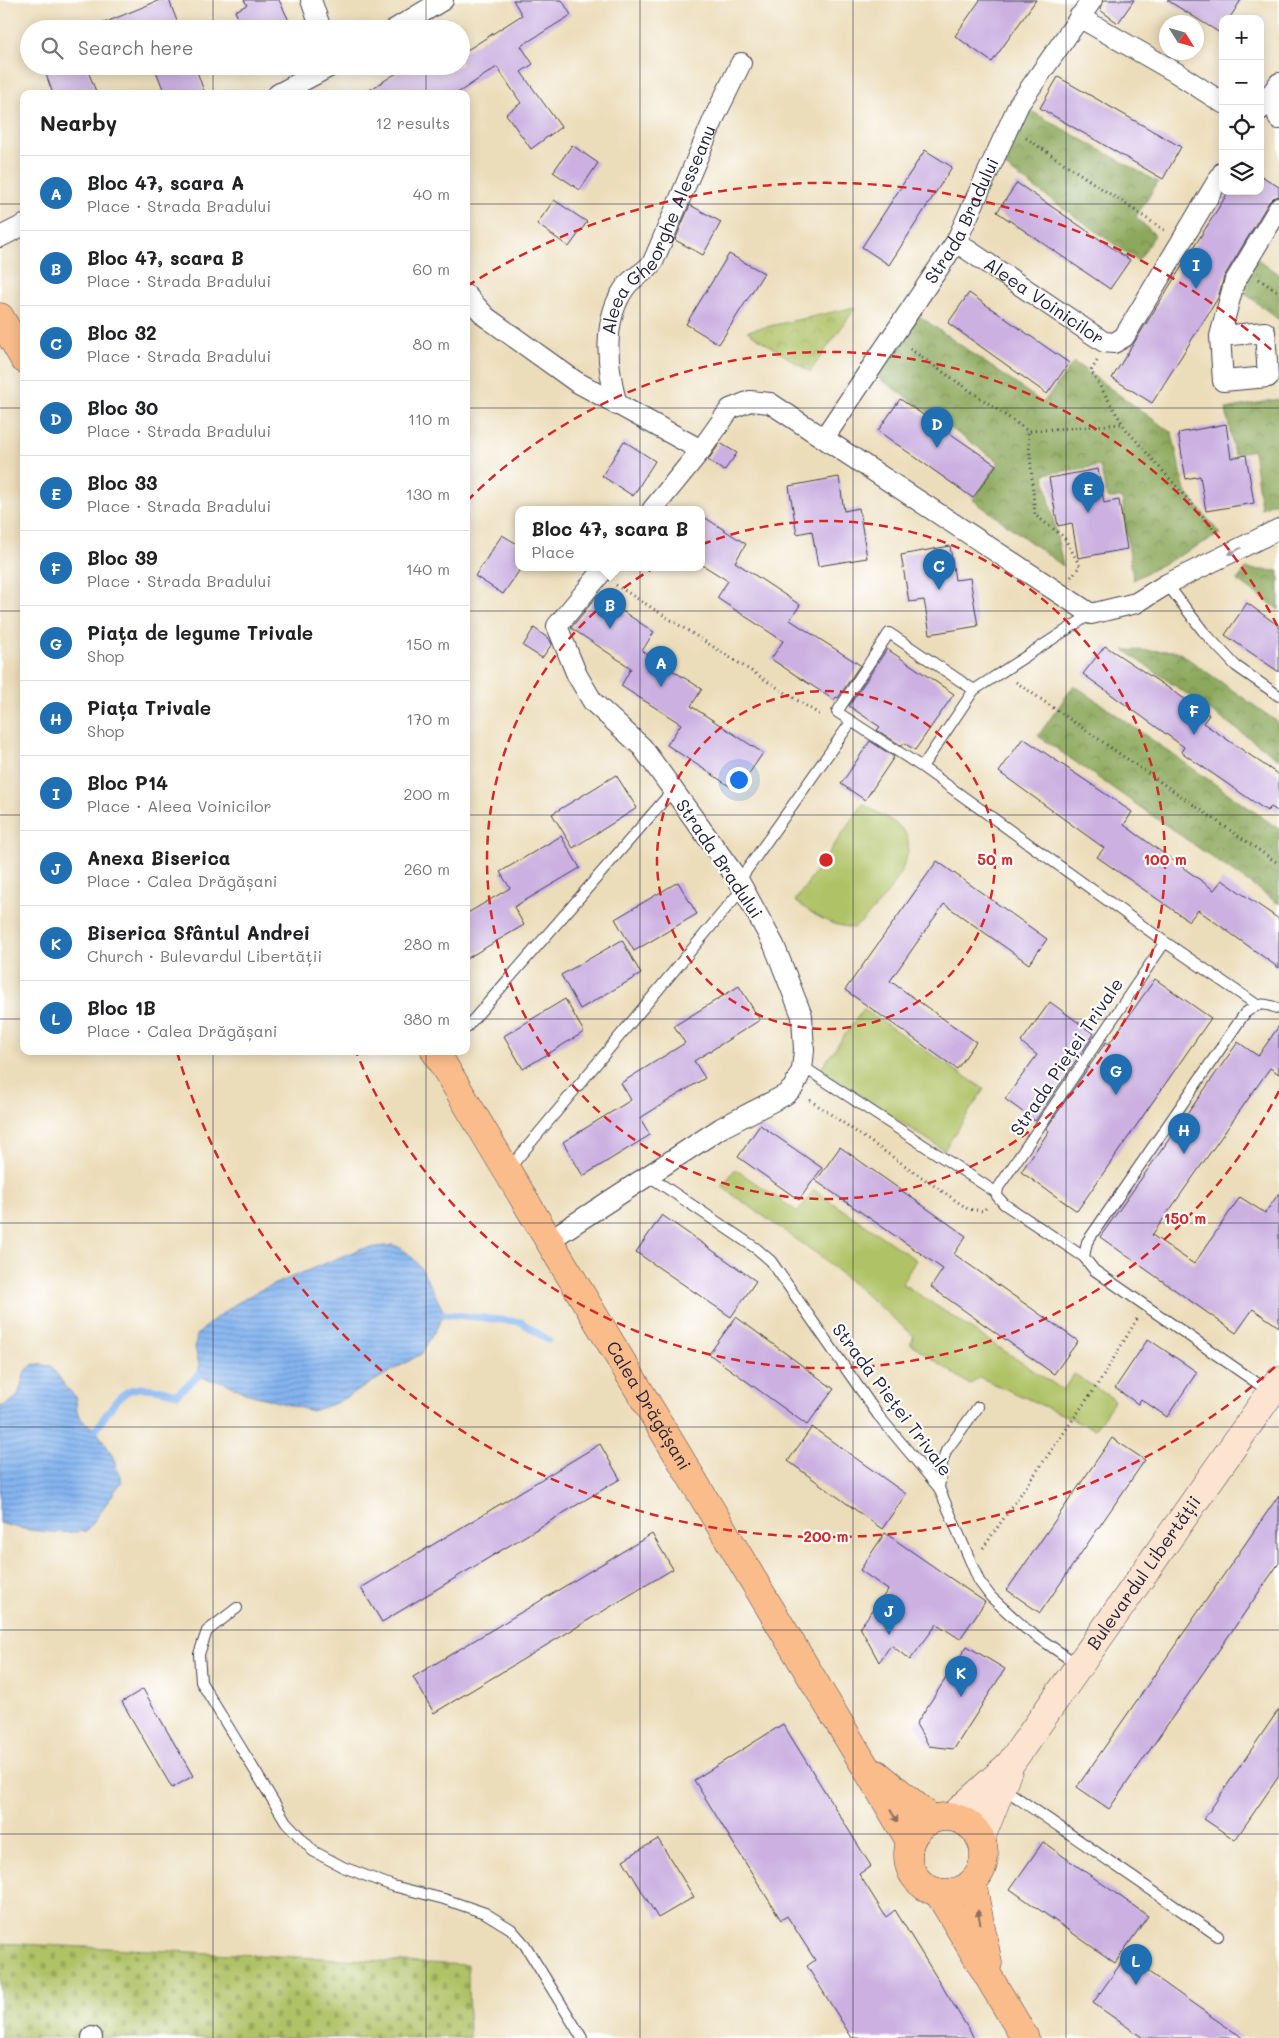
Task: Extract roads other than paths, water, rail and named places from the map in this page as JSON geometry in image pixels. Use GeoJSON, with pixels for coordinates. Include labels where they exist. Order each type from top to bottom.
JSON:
{"type":"FeatureCollection","features":[{"type":"Feature","properties":{"kind":"main road"},"geometry":{"type":"LineString","coordinates":[[0,316],[20,352]]}},
{"type":"Feature","properties":{"kind":"main road","name":"Calea Drăgășani"},"geometry":{"type":"LineString","coordinates":[[441,1055],[548,1241],[910,1842]]}},
{"type":"Feature","properties":{"kind":"main road","name":"Bulevardul Libertății"},"geometry":{"type":"LineString","coordinates":[[981,1838],[1005,1775],[1275,1387]]}},
{"type":"Feature","properties":{"kind":"main road","name":"Calea Drăgășani"},"geometry":{"type":"LineString","coordinates":[[860,1761],[942,1818]]}},
{"type":"Feature","properties":{"kind":"main road","name":"Bulevardul Libertății"},"geometry":{"type":"LineString","coordinates":[[942,1818],[1005,1775]]}},
{"type":"Feature","properties":{"kind":"main road"},"geometry":{"type":"LineString","coordinates":[[942,1818],[964,1821],[974,1828],[981,1838],[984,1862],[980,1873],[972,1883],[962,1890],[950,1893],[938,1892],[916,1879],[910,1867],[908,1854],[910,1842],[922,1824],[942,1818]]}},
{"type":"Feature","properties":{"kind":"main road"},"geometry":{"type":"LineString","coordinates":[[972,1883],[991,1982]]}},
{"type":"Feature","properties":{"kind":"main road"},"geometry":{"type":"LineString","coordinates":[[938,1892],[1025,2038]]}},
{"type":"Feature","properties":{"kind":"street"},"geometry":{"type":"LineString","coordinates":[[311,0],[317,20]]}},
{"type":"Feature","properties":{"kind":"street"},"geometry":{"type":"LineString","coordinates":[[410,20],[443,0]]}},
{"type":"Feature","properties":{"kind":"street","name":"Strada Bradului"},"geometry":{"type":"LineString","coordinates":[[824,438],[956,242],[1008,126],[1029,88],[1092,0]]}},
{"type":"Feature","properties":{"kind":"street"},"geometry":{"type":"LineString","coordinates":[[1079,17],[1175,72],[1219,100]]}},
{"type":"Feature","properties":{"kind":"street","name":"Aleea Gheorghe Alesseanu"},"geometry":{"type":"LineString","coordinates":[[617,405],[609,356],[608,336],[620,296],[628,284],[648,269],[652,262],[715,116],[741,63]]}},
{"type":"Feature","properties":{"kind":"street"},"geometry":{"type":"LineString","coordinates":[[286,90],[314,75]]}},
{"type":"Feature","properties":{"kind":"street"},"geometry":{"type":"LineString","coordinates":[[1270,96],[1279,119]]}},
{"type":"Feature","properties":{"kind":"street","name":"Aleea Voinicilor"},"geometry":{"type":"LineString","coordinates":[[956,242],[1104,342],[1114,343],[1124,337],[1219,179]]}},
{"type":"Feature","properties":{"kind":"street"},"geometry":{"type":"LineString","coordinates":[[1220,336],[1234,283],[1279,208]]}},
{"type":"Feature","properties":{"kind":"street"},"geometry":{"type":"LineString","coordinates":[[0,237],[20,227]]}},
{"type":"Feature","properties":{"kind":"street"},"geometry":{"type":"LineString","coordinates":[[470,299],[486,317],[575,381],[701,450]]}},
{"type":"Feature","properties":{"kind":"street"},"geometry":{"type":"LineString","coordinates":[[655,506],[701,450],[730,409],[750,400],[770,403],[1091,614],[1136,603],[1167,584],[1279,529]]}},
{"type":"Feature","properties":{"kind":"street","name":"Strada Bradului"},"geometry":{"type":"LineString","coordinates":[[602,571],[557,626],[577,675],[593,702],[642,747],[741,885],[774,945],[802,1016],[804,1050],[802,1066],[793,1088],[785,1095],[721,1128],[648,1176]]}},
{"type":"Feature","properties":{"kind":"street"},"geometry":{"type":"LineString","coordinates":[[548,1241],[648,1176]]}},
{"type":"Feature","properties":{"kind":"lane"},"geometry":{"type":"LineString","coordinates":[[1167,584],[1203,631],[1236,666],[1279,696]]}},
{"type":"Feature","properties":{"kind":"lane"},"geometry":{"type":"LineString","coordinates":[[922,767],[974,690],[1091,614]]}},
{"type":"Feature","properties":{"kind":"lane"},"geometry":{"type":"LineString","coordinates":[[974,690],[889,633],[837,712],[849,727],[922,767],[1165,942],[1257,1005]]}},
{"type":"Feature","properties":{"kind":"lane"},"geometry":{"type":"LineString","coordinates":[[507,1172],[741,885],[849,727]]}},
{"type":"Feature","properties":{"kind":"lane"},"geometry":{"type":"LineString","coordinates":[[470,1023],[673,790]]}},
{"type":"Feature","properties":{"kind":"lane","name":"Strada Pieței Trivale"},"geometry":{"type":"LineString","coordinates":[[997,1195],[998,1188],[1165,942]]}},
{"type":"Feature","properties":{"kind":"lane"},"geometry":{"type":"LineString","coordinates":[[1084,1257],[1086,1242],[1245,1013],[1257,1005],[1268,1004],[1279,1009]]}},
{"type":"Feature","properties":{"kind":"lane"},"geometry":{"type":"LineString","coordinates":[[802,1066],[997,1195],[1004,1204],[1084,1257],[1094,1270],[1145,1306],[1275,1387]]}},
{"type":"Feature","properties":{"kind":"lane","name":"Strada Pieței Trivale"},"geometry":{"type":"LineString","coordinates":[[648,1176],[757,1249],[771,1261],[878,1415],[939,1488],[983,1586],[1008,1614],[1080,1666]]}},
{"type":"Feature","properties":{"kind":"lane"},"geometry":{"type":"LineString","coordinates":[[939,1488],[942,1464],[946,1451],[978,1407]]}},
{"type":"Feature","properties":{"kind":"lane"},"geometry":{"type":"LineString","coordinates":[[237,1608],[207,1631],[198,1654],[201,1682],[286,1822],[313,1851],[343,1867],[393,1886],[444,1899],[485,1913],[511,1928],[525,1945],[582,2038]]}},
{"type":"Feature","properties":{"kind":"lane"},"geometry":{"type":"LineString","coordinates":[[1005,1775],[1218,1936]]}},
{"type":"Feature","properties":{"kind":"water"},"geometry":{"type":"Polygon","coordinates":[[[393,1245],[402,1249],[418,1264],[445,1314],[421,1354],[336,1403],[312,1411],[245,1393],[224,1382],[209,1380],[199,1375],[199,1364],[195,1348],[197,1335],[213,1320],[234,1305],[258,1291],[360,1249],[393,1245]]]}},
{"type":"Feature","properties":{"kind":"water"},"geometry":{"type":"Polygon","coordinates":[[[34,1364],[51,1366],[66,1387],[76,1397],[79,1416],[95,1430],[108,1448],[122,1481],[87,1531],[43,1532],[0,1523],[0,1406],[5,1406],[18,1396],[25,1371],[34,1364]]]}},
{"type":"Feature","properties":{"kind":"waterway"},"geometry":{"type":"LineString","coordinates":[[445,1314],[521,1322],[548,1340]]}},
{"type":"Feature","properties":{"kind":"waterway"},"geometry":{"type":"LineString","coordinates":[[96,1430],[113,1405],[128,1391],[147,1388],[177,1394],[199,1375]]}},
{"type":"Feature","properties":{"kind":"place","name":"Bloc P14"},"geometry":{"type":"Point","coordinates":[1196,289]}},
{"type":"Feature","properties":{"kind":"place","name":"Bloc 30"},"geometry":{"type":"Point","coordinates":[937,448]}},
{"type":"Feature","properties":{"kind":"place","name":"Bloc 33"},"geometry":{"type":"Point","coordinates":[1088,513]}},
{"type":"Feature","properties":{"kind":"place","name":"Bloc 32"},"geometry":{"type":"Point","coordinates":[939,590]}},
{"type":"Feature","properties":{"kind":"place","name":"Bloc 47, scara B"},"geometry":{"type":"Point","coordinates":[610,629]}},
{"type":"Feature","properties":{"kind":"place","name":"Bloc 47, scara A"},"geometry":{"type":"Point","coordinates":[661,687]}},
{"type":"Feature","properties":{"kind":"place","name":"Bloc 39"},"geometry":{"type":"Point","coordinates":[1194,735]}},
{"type":"Feature","properties":{"kind":"place","name":"Piața de legume Trivale"},"geometry":{"type":"Point","coordinates":[1116,1095]}},
{"type":"Feature","properties":{"kind":"place","name":"Piața Trivale"},"geometry":{"type":"Point","coordinates":[1184,1154]}},
{"type":"Feature","properties":{"kind":"place","name":"Anexa Biserica"},"geometry":{"type":"Point","coordinates":[889,1635]}},
{"type":"Feature","properties":{"kind":"place","name":"Biserica Sfântul Andrei"},"geometry":{"type":"Point","coordinates":[961,1697]}},
{"type":"Feature","properties":{"kind":"place","name":"Bloc 1B"},"geometry":{"type":"Point","coordinates":[1136,1985]}}]}
